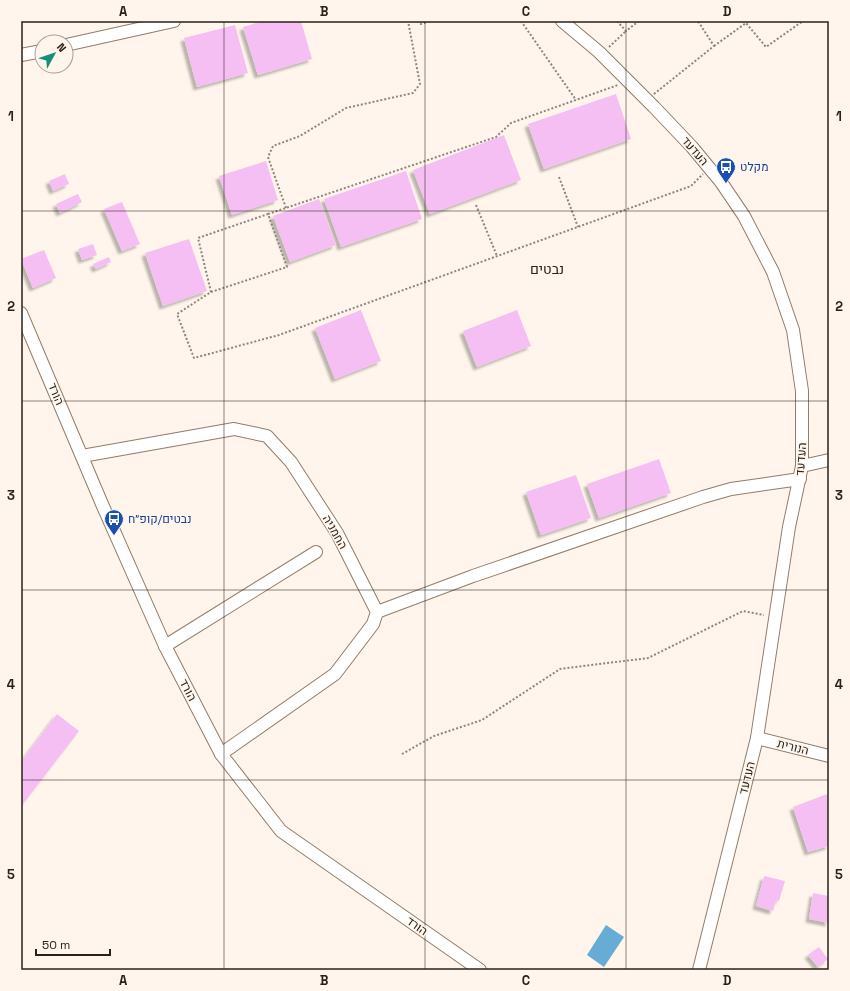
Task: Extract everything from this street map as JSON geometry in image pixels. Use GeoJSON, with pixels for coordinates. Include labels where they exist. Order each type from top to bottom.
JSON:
{"type":"FeatureCollection","features":[{"type":"Feature","properties":{"kind":"street"},"geometry":{"type":"LineString","coordinates":[[74,43],[174,21]]}},
{"type":"Feature","properties":{"kind":"street","name":"העדעד"},"geometry":{"type":"LineString","coordinates":[[562,21],[601,54],[692,146],[721,182],[736,205],[773,272],[793,330],[802,391],[802,466],[790,527],[757,738],[700,970]]}},
{"type":"Feature","properties":{"kind":"street"},"geometry":{"type":"LineString","coordinates":[[21,55],[34,53]]}},
{"type":"Feature","properties":{"kind":"street","name":"הורד"},"geometry":{"type":"LineString","coordinates":[[21,314],[165,646],[221,754],[281,831],[480,970]]}},
{"type":"Feature","properties":{"kind":"street","name":"החמניה"},"geometry":{"type":"LineString","coordinates":[[82,456],[234,429],[267,436],[291,462],[337,533],[377,612]]}},
{"type":"Feature","properties":{"kind":"street"},"geometry":{"type":"LineString","coordinates":[[802,466],[829,460]]}},
{"type":"Feature","properties":{"kind":"street"},"geometry":{"type":"LineString","coordinates":[[221,754],[335,674],[373,624],[377,612],[472,576],[703,496],[731,489],[800,480]]}},
{"type":"Feature","properties":{"kind":"street"},"geometry":{"type":"LineString","coordinates":[[165,646],[316,552]]}},
{"type":"Feature","properties":{"kind":"street","name":"הנורית"},"geometry":{"type":"LineString","coordinates":[[757,738],[829,756]]}},
{"type":"Feature","properties":{"kind":"path"},"geometry":{"type":"LineString","coordinates":[[286,208],[268,157],[274,146],[300,136],[346,108],[413,93],[420,84],[408,21]]}},
{"type":"Feature","properties":{"kind":"path"},"geometry":{"type":"LineString","coordinates":[[417,21],[421,24],[429,21]]}},
{"type":"Feature","properties":{"kind":"path"},"geometry":{"type":"LineString","coordinates":[[521,21],[576,100]]}},
{"type":"Feature","properties":{"kind":"path"},"geometry":{"type":"LineString","coordinates":[[617,21],[626,31]]}},
{"type":"Feature","properties":{"kind":"path"},"geometry":{"type":"LineString","coordinates":[[601,54],[639,21]]}},
{"type":"Feature","properties":{"kind":"path"},"geometry":{"type":"LineString","coordinates":[[698,21],[714,46]]}},
{"type":"Feature","properties":{"kind":"path"},"geometry":{"type":"LineString","coordinates":[[647,100],[714,46],[746,23],[766,47],[803,21]]}},
{"type":"Feature","properties":{"kind":"path"},"geometry":{"type":"LineString","coordinates":[[212,292],[198,238],[496,137],[511,123],[629,82]]}},
{"type":"Feature","properties":{"kind":"path"},"geometry":{"type":"LineString","coordinates":[[268,214],[288,267],[212,292],[177,314],[194,358],[279,335],[691,186],[710,168]]}},
{"type":"Feature","properties":{"kind":"path"},"geometry":{"type":"LineString","coordinates":[[559,177],[578,227]]}},
{"type":"Feature","properties":{"kind":"path"},"geometry":{"type":"LineString","coordinates":[[476,205],[497,256]]}},
{"type":"Feature","properties":{"kind":"path"},"geometry":{"type":"LineString","coordinates":[[402,754],[434,736],[482,720],[560,669],[648,658],[743,611],[776,617]]}},
{"type":"Feature","properties":{"kind":"water"},"geometry":{"type":"Polygon","coordinates":[[[606,925],[624,937],[604,967],[587,955],[606,925]]]}},
{"type":"Feature","properties":{"kind":"building"},"geometry":{"type":"Polygon","coordinates":[[[263,21],[301,21],[312,59],[258,75],[243,27],[263,21]]]}},
{"type":"Feature","properties":{"kind":"building"},"geometry":{"type":"Polygon","coordinates":[[[235,25],[248,73],[197,87],[184,38],[235,25]]]}},
{"type":"Feature","properties":{"kind":"building"},"geometry":{"type":"Polygon","coordinates":[[[616,94],[631,139],[544,169],[528,124],[616,94]]]}},
{"type":"Feature","properties":{"kind":"building"},"geometry":{"type":"Polygon","coordinates":[[[504,135],[521,180],[430,214],[413,170],[504,135]]]}},
{"type":"Feature","properties":{"kind":"building"},"geometry":{"type":"Polygon","coordinates":[[[266,161],[278,200],[232,215],[219,176],[266,161]]]}},
{"type":"Feature","properties":{"kind":"building"},"geometry":{"type":"Polygon","coordinates":[[[406,171],[422,219],[341,247],[324,199],[406,171]]]}},
{"type":"Feature","properties":{"kind":"building"},"geometry":{"type":"Polygon","coordinates":[[[65,174],[69,184],[53,191],[49,181],[65,174]]]}},
{"type":"Feature","properties":{"kind":"building"},"geometry":{"type":"Polygon","coordinates":[[[78,194],[82,202],[60,213],[56,204],[78,194]]]}},
{"type":"Feature","properties":{"kind":"building"},"geometry":{"type":"Polygon","coordinates":[[[319,199],[336,245],[290,262],[273,216],[319,199]]]}},
{"type":"Feature","properties":{"kind":"building"},"geometry":{"type":"Polygon","coordinates":[[[122,202],[140,244],[122,251],[104,209],[122,202]]]}},
{"type":"Feature","properties":{"kind":"building"},"geometry":{"type":"Polygon","coordinates":[[[189,239],[207,291],[163,306],[145,253],[189,239]]]}},
{"type":"Feature","properties":{"kind":"building"},"geometry":{"type":"Polygon","coordinates":[[[93,244],[97,255],[82,260],[78,249],[93,244]]]}},
{"type":"Feature","properties":{"kind":"building"},"geometry":{"type":"Polygon","coordinates":[[[44,250],[56,278],[33,288],[21,259],[44,250]]]}},
{"type":"Feature","properties":{"kind":"building"},"geometry":{"type":"Polygon","coordinates":[[[109,257],[111,262],[96,269],[93,264],[109,257]]]}},
{"type":"Feature","properties":{"kind":"building"},"geometry":{"type":"Polygon","coordinates":[[[361,310],[381,361],[335,379],[315,328],[361,310]]]}},
{"type":"Feature","properties":{"kind":"building"},"geometry":{"type":"Polygon","coordinates":[[[517,310],[531,346],[477,367],[463,331],[517,310]]]}},
{"type":"Feature","properties":{"kind":"building"},"geometry":{"type":"Polygon","coordinates":[[[659,459],[671,493],[599,518],[587,484],[659,459]]]}},
{"type":"Feature","properties":{"kind":"building"},"geometry":{"type":"Polygon","coordinates":[[[576,475],[591,518],[541,535],[526,492],[576,475]]]}},
{"type":"Feature","properties":{"kind":"building"},"geometry":{"type":"Polygon","coordinates":[[[57,714],[79,731],[23,804],[21,803],[21,762],[57,714]]]}},
{"type":"Feature","properties":{"kind":"building"},"geometry":{"type":"Polygon","coordinates":[[[827,794],[829,800],[829,846],[808,852],[793,807],[827,794]]]}},
{"type":"Feature","properties":{"kind":"building"},"geometry":{"type":"Polygon","coordinates":[[[764,876],[785,881],[779,901],[776,900],[773,911],[756,906],[764,876]]]}},
{"type":"Feature","properties":{"kind":"building"},"geometry":{"type":"Polygon","coordinates":[[[813,893],[829,896],[829,923],[809,919],[813,893]]]}},
{"type":"Feature","properties":{"kind":"building"},"geometry":{"type":"Polygon","coordinates":[[[819,947],[828,959],[818,967],[808,955],[819,947]]]}},
{"type":"Feature","properties":{"kind":"place","name":"מקלט"},"geometry":{"type":"Point","coordinates":[726,184]}},
{"type":"Feature","properties":{"kind":"place","name":"נבטים/קופ״ח"},"geometry":{"type":"Point","coordinates":[114,536]}},
{"type":"Feature","properties":{"kind":"district","name":"נבטים"},"geometry":{"type":"Point","coordinates":[547,269]}}]}
